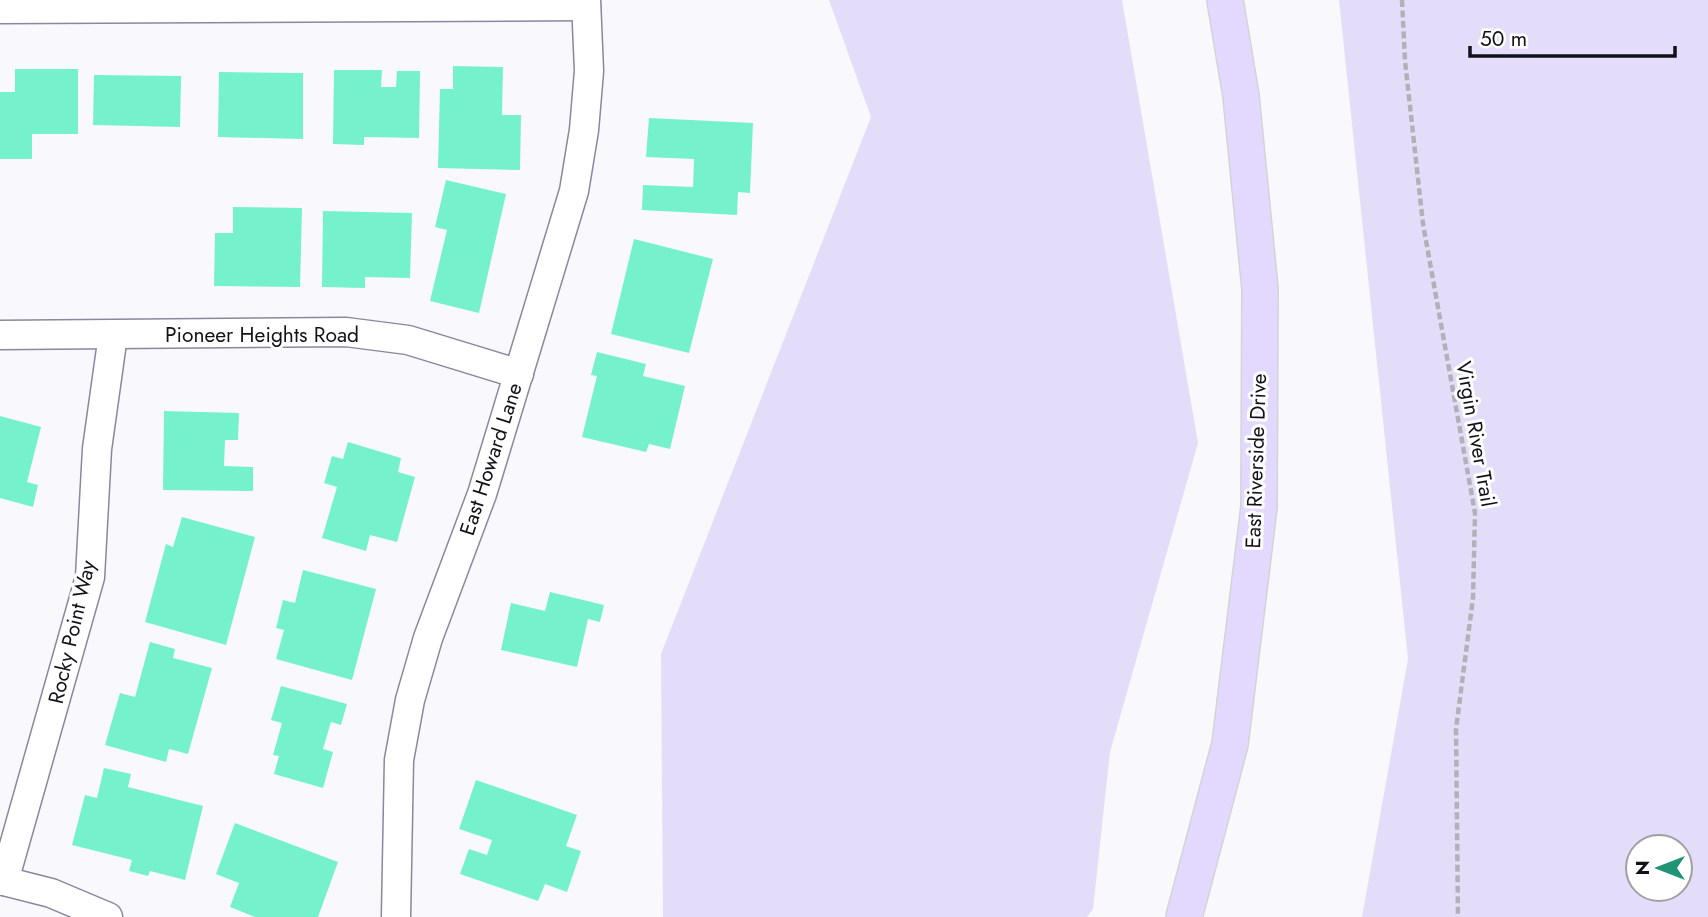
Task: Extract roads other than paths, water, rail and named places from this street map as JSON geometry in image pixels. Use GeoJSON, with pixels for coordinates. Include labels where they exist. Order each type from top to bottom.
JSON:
{"type":"FeatureCollection","features":[{"type":"Feature","properties":{"kind":"main road","name":"East Riverside Drive"},"geometry":{"type":"LineString","coordinates":[[1184,917],[1230,744],[1259,507],[1260,289],[1241,96],[1225,0]]}},
{"type":"Feature","properties":{"kind":"street"},"geometry":{"type":"LineString","coordinates":[[0,9],[586,3]]}},
{"type":"Feature","properties":{"kind":"street","name":"East Howard Lane"},"geometry":{"type":"LineString","coordinates":[[396,917],[399,760],[410,700],[428,638],[482,494],[574,191],[584,130],[589,71],[586,3]]}},
{"type":"Feature","properties":{"kind":"street","name":"Pioneer Heights Road"},"geometry":{"type":"LineString","coordinates":[[0,335],[346,332],[408,340],[519,374]]}},
{"type":"Feature","properties":{"kind":"street","name":"Rocky Point Way"},"geometry":{"type":"LineString","coordinates":[[2,880],[90,577],[97,449],[113,335]]}},
{"type":"Feature","properties":{"kind":"street"},"geometry":{"type":"LineString","coordinates":[[2,880],[51,893],[108,917]]}}]}
